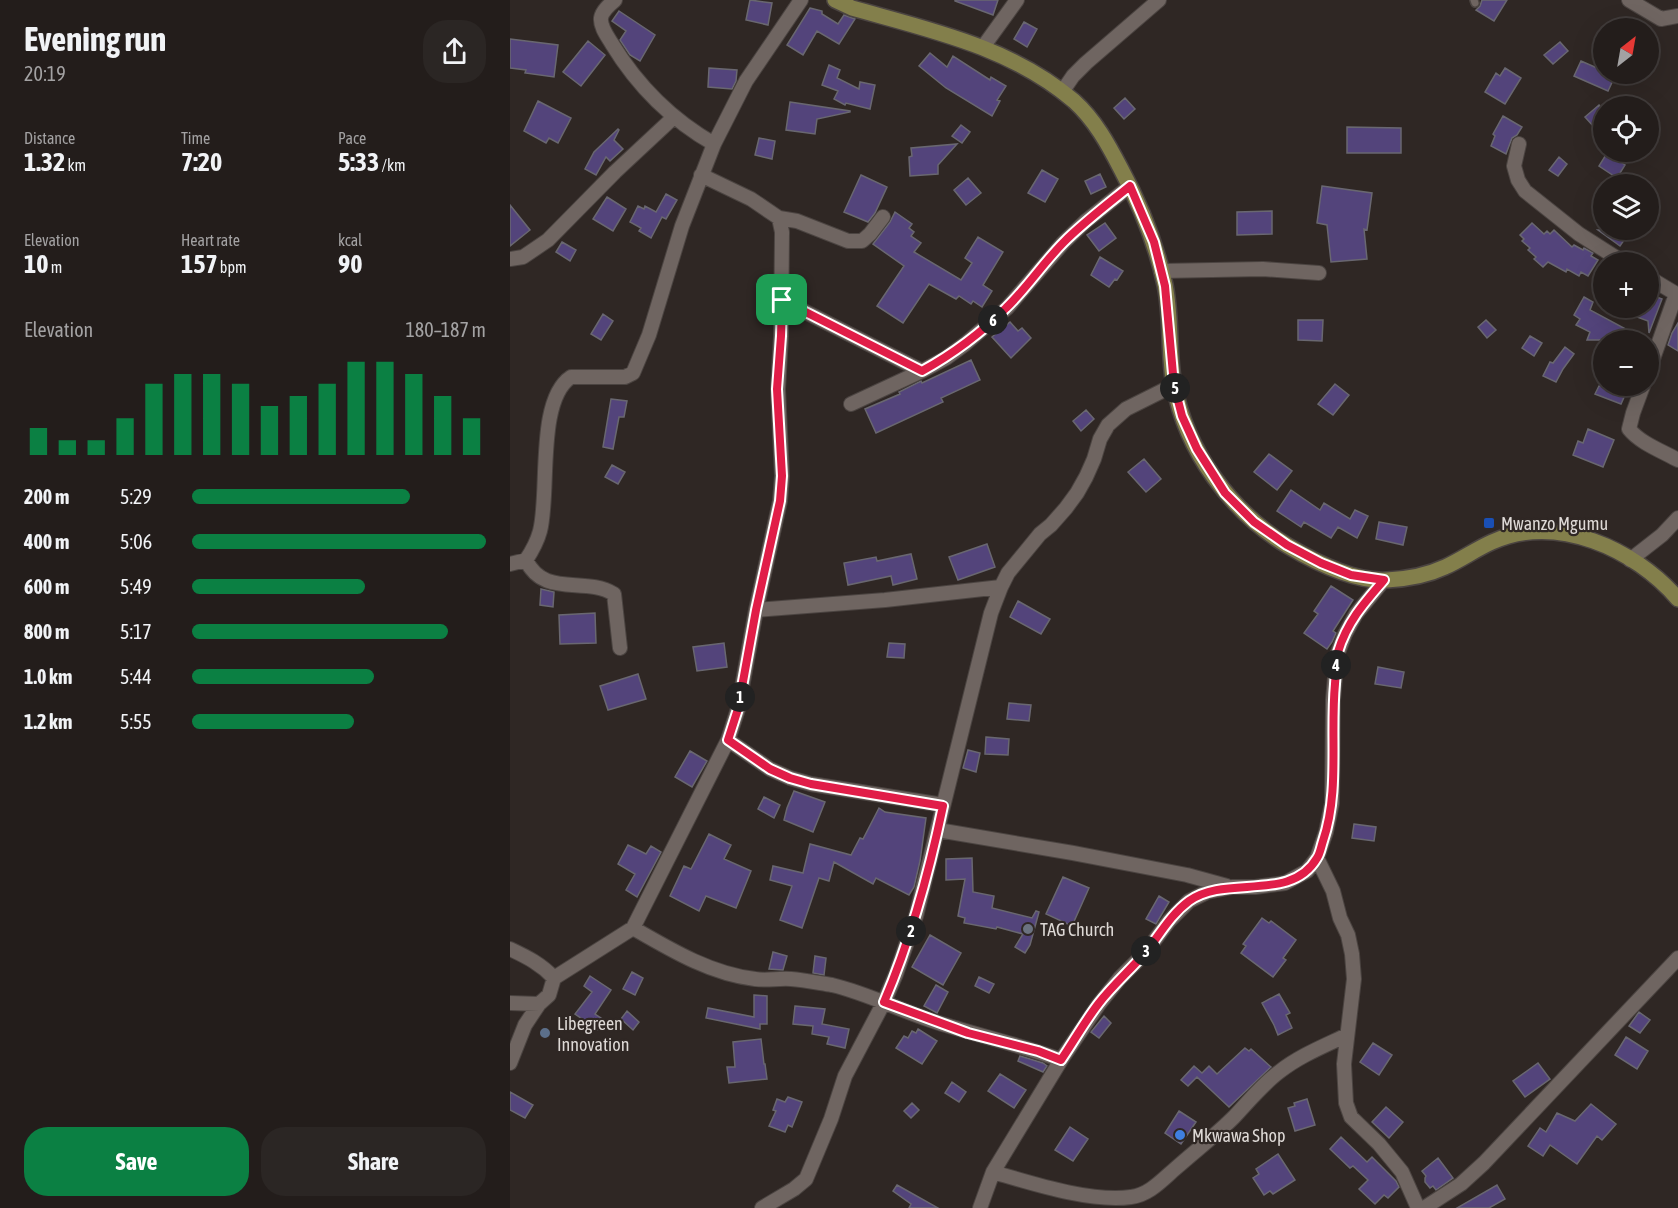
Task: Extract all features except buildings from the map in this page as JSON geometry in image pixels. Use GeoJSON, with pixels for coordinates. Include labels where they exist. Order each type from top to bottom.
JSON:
{"type":"FeatureCollection","features":[{"type":"Feature","properties":{"kind":"street"},"geometry":{"type":"LineString","coordinates":[[615,0],[602,16],[601,24],[623,62],[650,95],[674,117],[714,144]]}},
{"type":"Feature","properties":{"kind":"street"},"geometry":{"type":"LineString","coordinates":[[510,564],[526,560],[534,549],[540,532],[544,504],[547,435],[560,387],[571,377],[625,377],[633,373],[649,335],[682,226],[714,144],[746,81],[801,0]]}},
{"type":"Feature","properties":{"kind":"street"},"geometry":{"type":"LineString","coordinates":[[835,0],[852,8],[957,37],[1017,62],[1062,92],[1086,113],[1105,137],[1130,186],[1154,242],[1165,286],[1174,385],[1182,416],[1197,449],[1225,493],[1254,522],[1287,545],[1321,563],[1351,575],[1384,580],[1409,578],[1443,568],[1492,542],[1519,532],[1576,535],[1590,539],[1646,569],[1678,600]]}},
{"type":"Feature","properties":{"kind":"street"},"geometry":{"type":"LineString","coordinates":[[983,47],[1017,0]]}},
{"type":"Feature","properties":{"kind":"street"},"geometry":{"type":"LineString","coordinates":[[1062,92],[1086,63],[1159,0]]}},
{"type":"Feature","properties":{"kind":"street"},"geometry":{"type":"LineString","coordinates":[[1629,0],[1652,16],[1661,19],[1678,16]]}},
{"type":"Feature","properties":{"kind":"street"},"geometry":{"type":"LineString","coordinates":[[510,259],[523,257],[548,240],[615,172],[674,117]]}},
{"type":"Feature","properties":{"kind":"street"},"geometry":{"type":"LineString","coordinates":[[1520,144],[1514,166],[1518,180],[1525,191],[1579,234],[1607,252]]}},
{"type":"Feature","properties":{"kind":"street"},"geometry":{"type":"LineString","coordinates":[[701,175],[758,203],[779,218],[797,221],[848,241],[862,241],[883,217]]}},
{"type":"Feature","properties":{"kind":"street"},"geometry":{"type":"LineString","coordinates":[[851,404],[922,371],[965,345],[1007,308],[1063,243],[1086,221],[1130,186]]}},
{"type":"Feature","properties":{"kind":"street"},"geometry":{"type":"LineString","coordinates":[[510,1063],[525,1025],[549,994],[554,978],[633,928],[728,740],[738,709],[756,610],[780,501],[782,476],[777,389],[781,336],[782,232],[779,218]]}},
{"type":"Feature","properties":{"kind":"street"},"geometry":{"type":"LineString","coordinates":[[1161,271],[1263,269],[1320,273]]}},
{"type":"Feature","properties":{"kind":"street"},"geometry":{"type":"LineString","coordinates":[[1659,284],[1677,294],[1659,343]]}},
{"type":"Feature","properties":{"kind":"street"},"geometry":{"type":"LineString","coordinates":[[782,300],[922,371]]}},
{"type":"Feature","properties":{"kind":"street"},"geometry":{"type":"LineString","coordinates":[[762,1208],[806,1179],[831,1119],[845,1076],[884,1002],[909,940],[991,614],[1008,573],[1040,534],[1072,501],[1086,477],[1100,439],[1108,425],[1126,409],[1174,385]]}},
{"type":"Feature","properties":{"kind":"street"},"geometry":{"type":"LineString","coordinates":[[1639,396],[1629,429],[1645,442],[1678,460]]}},
{"type":"Feature","properties":{"kind":"street"},"geometry":{"type":"LineString","coordinates":[[1630,560],[1662,535],[1678,518]]}},
{"type":"Feature","properties":{"kind":"street"},"geometry":{"type":"LineString","coordinates":[[526,560],[530,569],[539,578],[550,582],[605,589],[614,594],[620,648]]}},
{"type":"Feature","properties":{"kind":"street"},"geometry":{"type":"LineString","coordinates":[[980,1208],[993,1172],[1061,1060],[1099,1004],[1120,978],[1145,953],[1169,921],[1189,901],[1207,892],[1232,887],[1285,883],[1306,871],[1317,858],[1326,832],[1332,803],[1333,700],[1337,655],[1356,614],[1384,580]]}},
{"type":"Feature","properties":{"kind":"street"},"geometry":{"type":"LineString","coordinates":[[756,610],[885,600],[1001,587]]}},
{"type":"Feature","properties":{"kind":"street"},"geometry":{"type":"LineString","coordinates":[[728,740],[770,769],[790,778],[811,784],[943,806]]}},
{"type":"Feature","properties":{"kind":"street"},"geometry":{"type":"LineString","coordinates":[[938,830],[1187,875],[1232,887]]}},
{"type":"Feature","properties":{"kind":"street"},"geometry":{"type":"LineString","coordinates":[[1317,858],[1333,891],[1352,954],[1354,979],[1344,1064],[1346,1103],[1351,1117],[1386,1151],[1402,1172],[1418,1208]]}},
{"type":"Feature","properties":{"kind":"street"},"geometry":{"type":"LineString","coordinates":[[633,928],[670,949],[724,973],[756,980],[790,979],[831,985],[857,992],[968,1033],[1061,1060]]}},
{"type":"Feature","properties":{"kind":"street"},"geometry":{"type":"LineString","coordinates":[[510,949],[532,959],[554,978]]}},
{"type":"Feature","properties":{"kind":"street"},"geometry":{"type":"LineString","coordinates":[[1424,1208],[1461,1184],[1484,1163],[1678,958]]}},
{"type":"Feature","properties":{"kind":"street"},"geometry":{"type":"LineString","coordinates":[[510,1003],[539,1004]]}},
{"type":"Feature","properties":{"kind":"street"},"geometry":{"type":"LineString","coordinates":[[993,1172],[1094,1197],[1139,1196],[1150,1191],[1202,1146],[1281,1070],[1347,1035]]}},
{"type":"Feature","properties":{"kind":"place","name":"Mwanzo Mgumu"},"geometry":{"type":"Point","coordinates":[1489,523]}},
{"type":"Feature","properties":{"kind":"place","name":"TAG Church"},"geometry":{"type":"Point","coordinates":[1028,929]}},
{"type":"Feature","properties":{"kind":"place","name":"Libegreen Innovation"},"geometry":{"type":"Point","coordinates":[545,1033]}},
{"type":"Feature","properties":{"kind":"place","name":"Mkwawa Shop"},"geometry":{"type":"Point","coordinates":[1180,1135]}},
{"type":"Feature","properties":{"kind":"route"},"geometry":{"type":"LineString","coordinates":[[1130,186],[1154,242],[1165,286],[1174,385],[1182,416],[1197,449],[1225,493],[1254,522],[1287,545],[1321,563],[1351,575],[1384,580],[1356,614],[1337,655],[1333,700],[1332,803],[1326,832],[1317,858],[1306,871],[1285,883],[1232,887],[1207,892],[1189,901],[1169,921],[1145,953],[1120,978],[1099,1004],[1061,1060],[1004,1041],[968,1033],[884,1002],[909,940],[943,806],[811,784],[790,778],[770,769],[728,740],[738,709],[756,610],[780,501],[782,476],[777,389],[782,300],[922,371],[965,345],[1007,308],[1063,243],[1086,221],[1130,186]]}}]}
